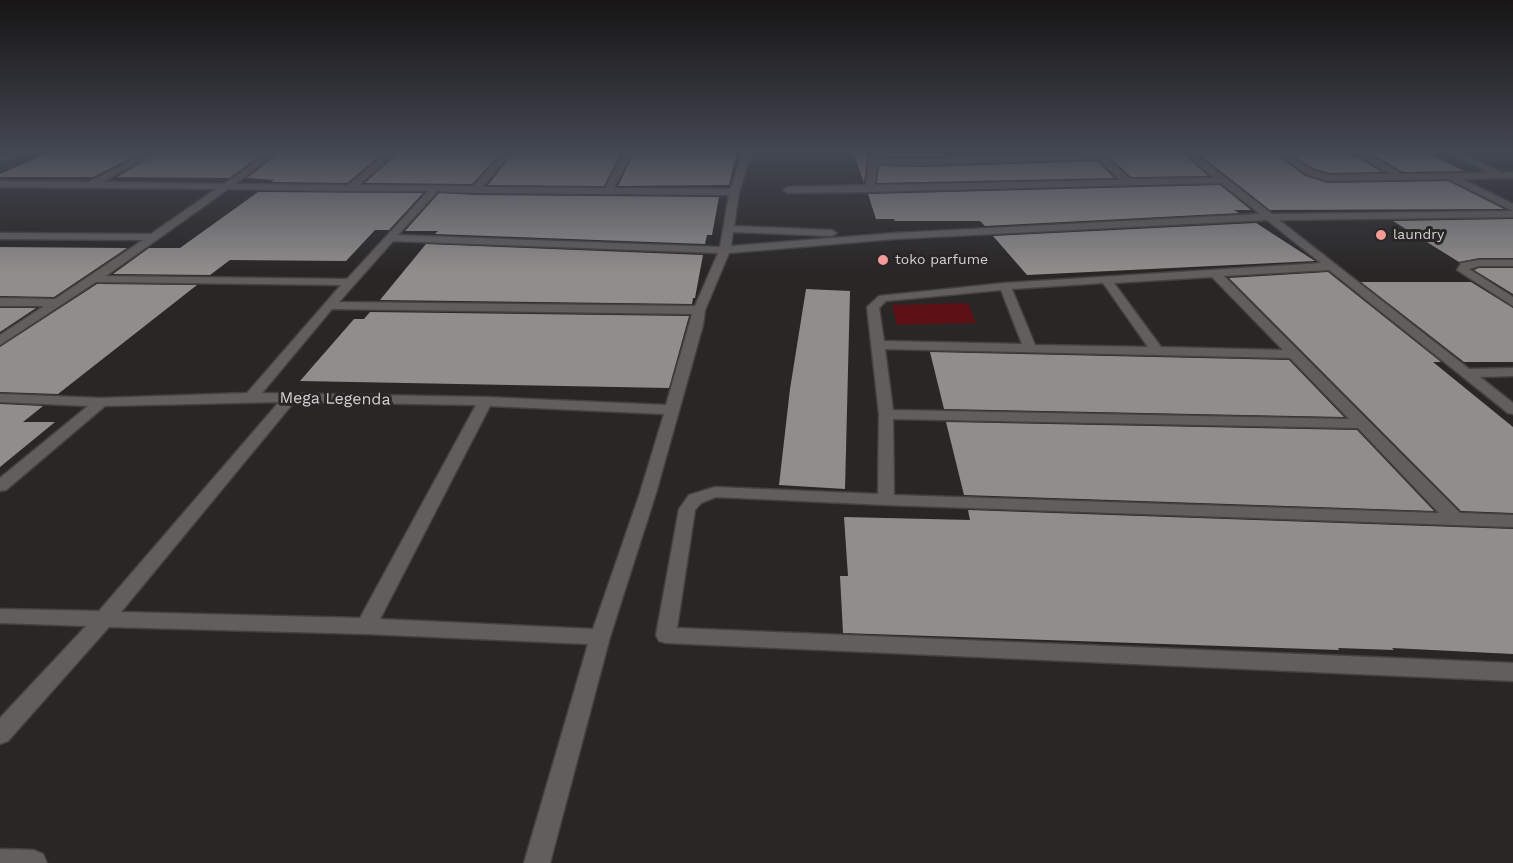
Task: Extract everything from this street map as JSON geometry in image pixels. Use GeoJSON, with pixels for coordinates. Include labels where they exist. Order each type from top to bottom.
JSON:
{"type":"FeatureCollection","features":[{"type":"Feature","properties":{"kind":"street"},"geometry":{"type":"LineString","coordinates":[[0,341],[94,279],[218,191]]}},
{"type":"Feature","properties":{"kind":"street"},"geometry":{"type":"LineString","coordinates":[[251,397],[329,305],[433,191]]}},
{"type":"Feature","properties":{"kind":"street"},"geometry":{"type":"LineString","coordinates":[[537,863],[600,637],[648,493],[670,410],[697,325],[699,310],[725,250],[734,192],[642,191]]}},
{"type":"Feature","properties":{"kind":"street"},"geometry":{"type":"LineString","coordinates":[[1236,191],[1334,266],[1513,411]]}},
{"type":"Feature","properties":{"kind":"street"},"geometry":{"type":"LineString","coordinates":[[1480,191],[1513,208]]}},
{"type":"Feature","properties":{"kind":"street"},"geometry":{"type":"LineString","coordinates":[[391,238],[725,250],[895,236],[1268,217],[1513,214]]}},
{"type":"Feature","properties":{"kind":"street"},"geometry":{"type":"LineString","coordinates":[[728,229],[895,236]]}},
{"type":"Feature","properties":{"kind":"street"},"geometry":{"type":"LineString","coordinates":[[0,236],[153,237]]}},
{"type":"Feature","properties":{"kind":"street"},"geometry":{"type":"LineString","coordinates":[[1513,263],[1479,263],[1465,265],[1462,270],[1513,302]]}},
{"type":"Feature","properties":{"kind":"street"},"geometry":{"type":"LineString","coordinates":[[886,500],[886,414],[873,307],[883,298],[1005,286],[1334,266]]}},
{"type":"Feature","properties":{"kind":"street"},"geometry":{"type":"LineString","coordinates":[[1214,272],[1455,519]]}},
{"type":"Feature","properties":{"kind":"street"},"geometry":{"type":"LineString","coordinates":[[94,279],[350,282]]}},
{"type":"Feature","properties":{"kind":"street"},"geometry":{"type":"LineString","coordinates":[[1106,279],[1157,351]]}},
{"type":"Feature","properties":{"kind":"street"},"geometry":{"type":"LineString","coordinates":[[1005,286],[1030,347]]}},
{"type":"Feature","properties":{"kind":"street"},"geometry":{"type":"LineString","coordinates":[[0,302],[58,303]]}},
{"type":"Feature","properties":{"kind":"street"},"geometry":{"type":"LineString","coordinates":[[329,305],[699,310]]}},
{"type":"Feature","properties":{"kind":"street"},"geometry":{"type":"LineString","coordinates":[[879,345],[1293,354]]}},
{"type":"Feature","properties":{"kind":"street"},"geometry":{"type":"LineString","coordinates":[[1466,373],[1513,372]]}},
{"type":"Feature","properties":{"kind":"street","name":"Mega Legenda"},"geometry":{"type":"LineString","coordinates":[[0,398],[101,402],[251,397],[485,401],[670,410]]}},
{"type":"Feature","properties":{"kind":"street"},"geometry":{"type":"LineString","coordinates":[[0,734],[104,619],[289,399]]}},
{"type":"Feature","properties":{"kind":"street"},"geometry":{"type":"LineString","coordinates":[[366,626],[485,401]]}},
{"type":"Feature","properties":{"kind":"street"},"geometry":{"type":"LineString","coordinates":[[0,486],[101,402]]}},
{"type":"Feature","properties":{"kind":"street"},"geometry":{"type":"LineString","coordinates":[[886,414],[1362,424]]}},
{"type":"Feature","properties":{"kind":"street"},"geometry":{"type":"LineString","coordinates":[[1513,521],[715,492],[695,499],[687,509],[666,635],[1513,672]]}},
{"type":"Feature","properties":{"kind":"street"},"geometry":{"type":"LineString","coordinates":[[0,616],[366,626],[600,637]]}},
{"type":"Feature","properties":{"kind":"street"},"geometry":{"type":"LineString","coordinates":[[0,862],[34,863]]}},
{"type":"Feature","properties":{"kind":"shaded area"},"geometry":{"type":"Polygon","coordinates":[[[968,303],[976,323],[897,325],[892,305],[968,303]]]}},
{"type":"Feature","properties":{"kind":"building"},"geometry":{"type":"Polygon","coordinates":[[[975,191],[1228,191],[1251,210],[1234,210],[1239,213],[985,226],[980,221],[876,219],[868,194],[975,191]]]}},
{"type":"Feature","properties":{"kind":"building"},"geometry":{"type":"Polygon","coordinates":[[[1246,191],[1469,191],[1504,209],[1270,210],[1246,191]]]}},
{"type":"Feature","properties":{"kind":"building"},"geometry":{"type":"Polygon","coordinates":[[[258,192],[423,193],[389,230],[375,230],[346,261],[230,260],[210,275],[113,274],[149,248],[180,248],[258,192]]]}},
{"type":"Feature","properties":{"kind":"building"},"geometry":{"type":"Polygon","coordinates":[[[439,193],[719,197],[712,235],[707,235],[705,244],[405,231],[439,193]]]}},
{"type":"Feature","properties":{"kind":"building"},"geometry":{"type":"Polygon","coordinates":[[[1513,219],[1513,258],[1479,258],[1459,262],[1393,221],[1513,219]]]}},
{"type":"Feature","properties":{"kind":"building"},"geometry":{"type":"Polygon","coordinates":[[[1256,223],[1315,261],[1027,275],[993,236],[1256,223]]]}},
{"type":"Feature","properties":{"kind":"building"},"geometry":{"type":"Polygon","coordinates":[[[426,244],[703,255],[692,304],[380,300],[426,244]]]}},
{"type":"Feature","properties":{"kind":"building"},"geometry":{"type":"Polygon","coordinates":[[[0,247],[127,248],[54,297],[0,296],[0,247]]]}},
{"type":"Feature","properties":{"kind":"building"},"geometry":{"type":"Polygon","coordinates":[[[1513,268],[1513,294],[1474,270],[1513,268]]]}},
{"type":"Feature","properties":{"kind":"building"},"geometry":{"type":"Polygon","coordinates":[[[1328,272],[1441,362],[1433,362],[1513,427],[1513,513],[1461,511],[1229,278],[1328,272]]]}},
{"type":"Feature","properties":{"kind":"building"},"geometry":{"type":"Polygon","coordinates":[[[1361,282],[1471,282],[1513,308],[1513,362],[1464,362],[1361,282]]]}},
{"type":"Feature","properties":{"kind":"building"},"geometry":{"type":"Polygon","coordinates":[[[97,284],[197,285],[58,394],[0,392],[0,347],[97,284]]]}},
{"type":"Feature","properties":{"kind":"building"},"geometry":{"type":"Polygon","coordinates":[[[806,289],[850,291],[845,489],[779,485],[790,389],[806,289]]]}},
{"type":"Feature","properties":{"kind":"building"},"geometry":{"type":"Polygon","coordinates":[[[0,308],[36,308],[0,332],[0,308]]]}},
{"type":"Feature","properties":{"kind":"building"},"geometry":{"type":"Polygon","coordinates":[[[370,312],[689,316],[669,388],[300,381],[354,319],[364,319],[370,312]]]}},
{"type":"Feature","properties":{"kind":"building"},"geometry":{"type":"Polygon","coordinates":[[[930,352],[1289,360],[1344,417],[944,409],[930,352]]]}},
{"type":"Feature","properties":{"kind":"building"},"geometry":{"type":"Polygon","coordinates":[[[0,404],[43,406],[23,422],[55,422],[0,467],[0,404]]]}},
{"type":"Feature","properties":{"kind":"building"},"geometry":{"type":"Polygon","coordinates":[[[946,422],[1357,430],[1434,511],[964,495],[946,422]]]}},
{"type":"Feature","properties":{"kind":"building"},"geometry":{"type":"Polygon","coordinates":[[[968,510],[1513,529],[1513,654],[1392,648],[1394,650],[1338,648],[1339,650],[843,633],[840,576],[848,576],[844,517],[970,520],[968,510]]]}},
{"type":"Feature","properties":{"kind":"place","name":"laundry"},"geometry":{"type":"Point","coordinates":[1381,235]}},
{"type":"Feature","properties":{"kind":"place","name":"toko parfume"},"geometry":{"type":"Point","coordinates":[883,260]}}]}
